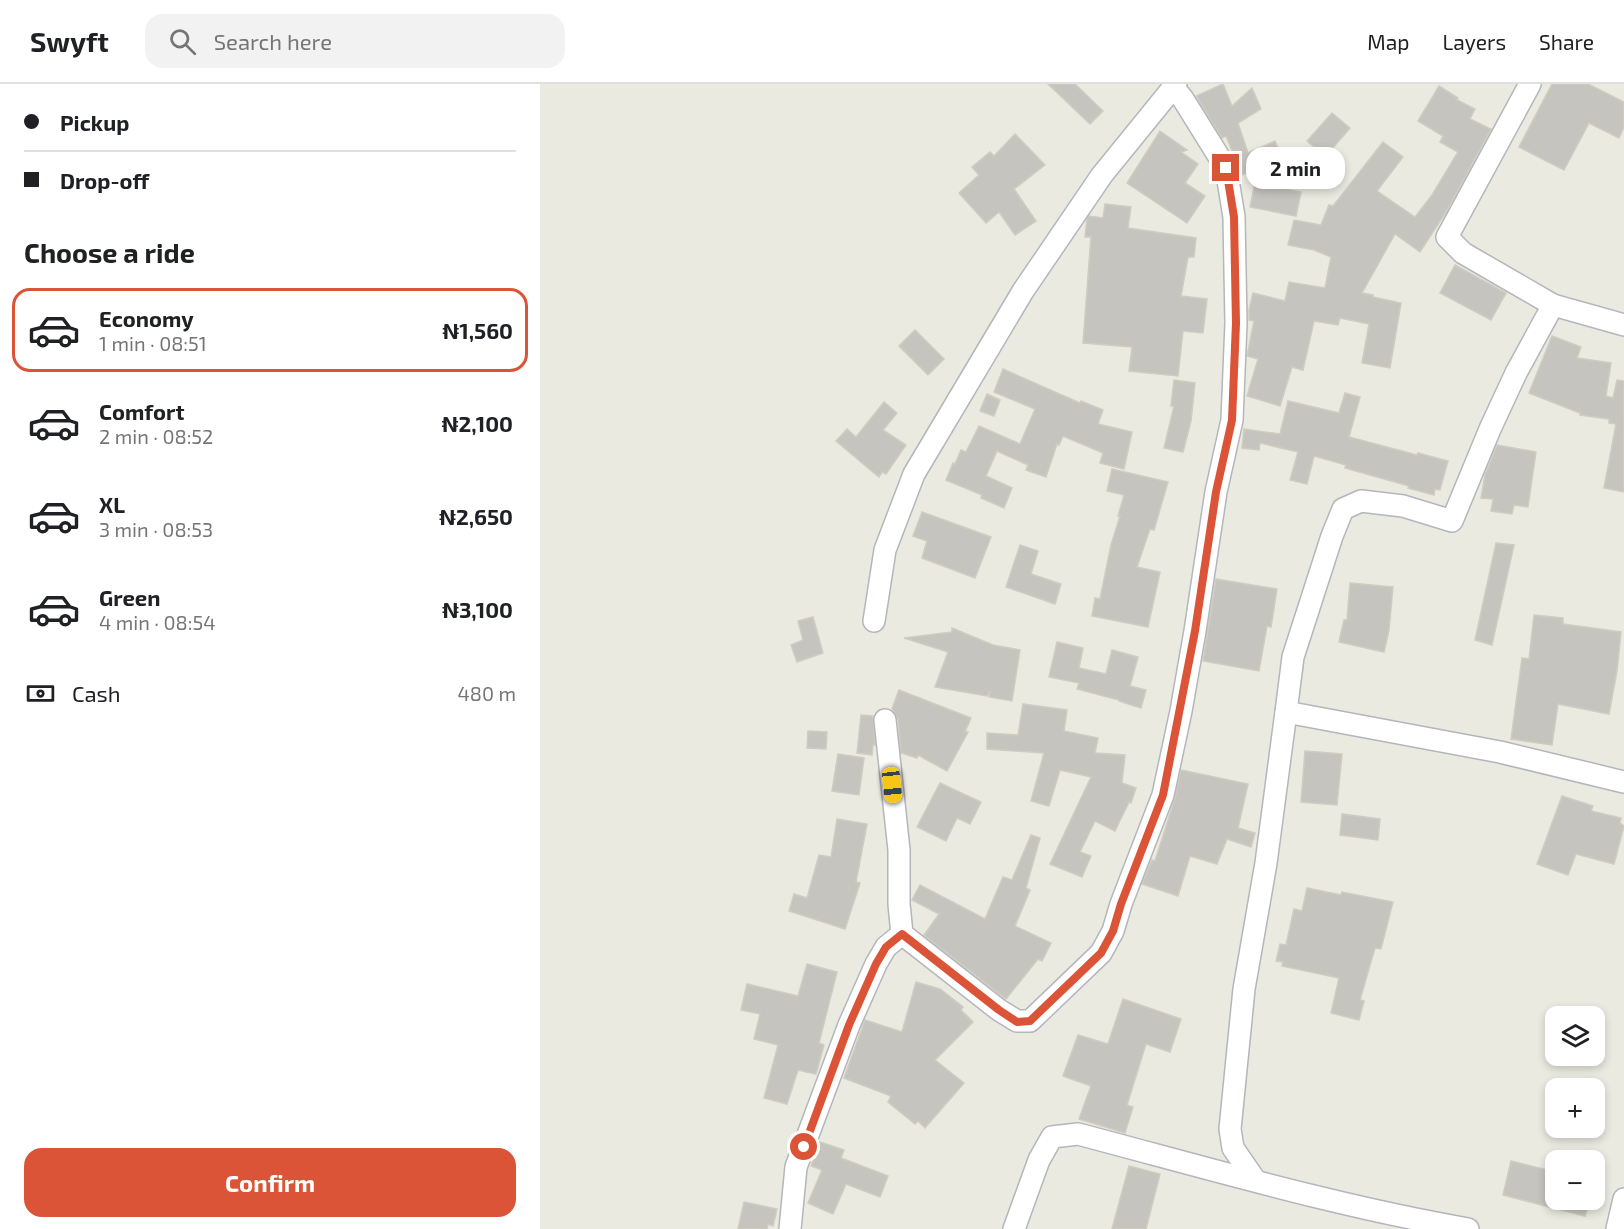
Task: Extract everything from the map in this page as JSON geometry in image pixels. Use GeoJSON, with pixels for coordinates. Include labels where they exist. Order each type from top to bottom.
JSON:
{"type":"FeatureCollection","features":[{"type":"Feature","properties":{"kind":"street"},"geometry":{"type":"LineString","coordinates":[[1530,84],[1447,237],[1463,253],[1553,305],[1624,325]]}},
{"type":"Feature","properties":{"kind":"street"},"geometry":{"type":"LineString","coordinates":[[874,621],[885,550],[914,474],[1023,291],[1102,175],[1175,86],[1226,168],[1234,217],[1236,323],[1232,420],[1216,492],[1195,631],[1163,795],[1121,904],[1113,931],[1101,953],[1030,1021],[1017,1022],[999,1010],[902,934],[899,850],[885,720]]}},
{"type":"Feature","properties":{"kind":"street"},"geometry":{"type":"LineString","coordinates":[[1255,1180],[1233,1148],[1230,1130],[1244,989],[1266,863],[1293,657],[1332,536],[1343,509],[1361,501],[1403,506],[1452,521],[1516,373],[1553,305]]}},
{"type":"Feature","properties":{"kind":"street"},"geometry":{"type":"LineString","coordinates":[[1286,712],[1500,752],[1624,782]]}},
{"type":"Feature","properties":{"kind":"street"},"geometry":{"type":"LineString","coordinates":[[790,1229],[796,1167],[849,1025],[886,947],[902,934]]}},
{"type":"Feature","properties":{"kind":"street"},"geometry":{"type":"LineString","coordinates":[[1014,1229],[1039,1160],[1052,1137],[1078,1134],[1423,1225],[1468,1229]]}},
{"type":"Feature","properties":{"kind":"street"},"geometry":{"type":"LineString","coordinates":[[1617,1229],[1624,1199]]}},
{"type":"Feature","properties":{"kind":"building"},"geometry":{"type":"Polygon","coordinates":[[[1048,84],[1075,84],[1103,111],[1090,124],[1048,84]]]}},
{"type":"Feature","properties":{"kind":"building"},"geometry":{"type":"Polygon","coordinates":[[[1223,84],[1232,106],[1252,88],[1261,109],[1238,123],[1248,153],[1275,141],[1280,159],[1242,175],[1226,136],[1222,138],[1196,96],[1223,84]]]}},
{"type":"Feature","properties":{"kind":"building"},"geometry":{"type":"Polygon","coordinates":[[[1552,84],[1588,84],[1624,102],[1624,127],[1619,138],[1589,123],[1564,170],[1519,147],[1552,84]]]}},
{"type":"Feature","properties":{"kind":"building"},"geometry":{"type":"Polygon","coordinates":[[[1439,86],[1458,98],[1457,100],[1475,109],[1470,119],[1491,129],[1446,212],[1420,252],[1395,234],[1362,293],[1401,303],[1390,368],[1362,363],[1369,324],[1340,318],[1338,325],[1314,321],[1303,370],[1292,367],[1280,406],[1247,396],[1258,359],[1247,356],[1254,321],[1249,320],[1253,293],[1285,301],[1289,282],[1325,288],[1331,257],[1314,250],[1288,245],[1294,220],[1321,225],[1329,205],[1333,206],[1383,142],[1403,157],[1377,191],[1415,217],[1432,195],[1458,152],[1440,142],[1443,136],[1418,121],[1439,86]]]}},
{"type":"Feature","properties":{"kind":"building"},"geometry":{"type":"Polygon","coordinates":[[[1332,113],[1350,128],[1325,157],[1307,141],[1332,113]]]}},
{"type":"Feature","properties":{"kind":"building"},"geometry":{"type":"Polygon","coordinates":[[[1160,131],[1187,150],[1181,152],[1198,164],[1185,183],[1205,196],[1187,223],[1127,183],[1160,131]]]}},
{"type":"Feature","properties":{"kind":"building"},"geometry":{"type":"Polygon","coordinates":[[[1015,134],[1045,165],[1014,189],[1036,221],[1015,235],[999,212],[986,223],[959,193],[979,175],[972,167],[990,152],[994,156],[1015,134]]]}},
{"type":"Feature","properties":{"kind":"building"},"geometry":{"type":"Polygon","coordinates":[[[1255,183],[1301,192],[1296,216],[1250,207],[1255,183]]]}},
{"type":"Feature","properties":{"kind":"building"},"geometry":{"type":"Polygon","coordinates":[[[1105,204],[1131,207],[1128,228],[1196,238],[1194,257],[1188,257],[1181,296],[1207,299],[1203,333],[1183,331],[1178,376],[1129,371],[1132,347],[1083,343],[1091,237],[1085,237],[1087,219],[1089,216],[1103,218],[1105,204]]]}},
{"type":"Feature","properties":{"kind":"building"},"geometry":{"type":"Polygon","coordinates":[[[1455,265],[1506,293],[1491,320],[1440,293],[1455,265]]]}},
{"type":"Feature","properties":{"kind":"building"},"geometry":{"type":"Polygon","coordinates":[[[915,330],[944,359],[928,375],[899,346],[915,330]]]}},
{"type":"Feature","properties":{"kind":"building"},"geometry":{"type":"Polygon","coordinates":[[[1552,336],[1581,347],[1577,358],[1611,363],[1606,396],[1613,398],[1617,380],[1624,381],[1624,492],[1604,488],[1616,424],[1609,423],[1609,419],[1580,415],[1580,413],[1529,393],[1552,336]]]}},
{"type":"Feature","properties":{"kind":"building"},"geometry":{"type":"Polygon","coordinates":[[[1003,369],[1080,403],[1081,401],[1103,410],[1098,424],[1132,432],[1124,469],[1100,463],[1103,453],[1063,436],[1059,445],[1057,444],[1046,477],[1026,470],[1028,465],[997,451],[986,476],[1012,488],[1004,508],[981,498],[982,495],[946,480],[953,463],[955,464],[961,450],[966,452],[979,426],[1020,444],[1035,409],[994,392],[1003,369]]]}},
{"type":"Feature","properties":{"kind":"building"},"geometry":{"type":"Polygon","coordinates":[[[1174,380],[1195,383],[1191,421],[1183,452],[1164,448],[1174,406],[1171,406],[1174,380]]]}},
{"type":"Feature","properties":{"kind":"building"},"geometry":{"type":"Polygon","coordinates":[[[1345,393],[1360,397],[1349,437],[1448,461],[1440,490],[1435,489],[1434,495],[1408,488],[1409,486],[1345,468],[1346,465],[1314,456],[1307,484],[1290,480],[1298,452],[1260,443],[1259,450],[1242,448],[1244,429],[1280,434],[1288,401],[1339,413],[1345,393]]]}},
{"type":"Feature","properties":{"kind":"building"},"geometry":{"type":"Polygon","coordinates":[[[987,394],[1000,400],[994,416],[980,411],[987,394]]]}},
{"type":"Feature","properties":{"kind":"building"},"geometry":{"type":"Polygon","coordinates":[[[884,402],[897,413],[883,430],[906,445],[886,474],[882,472],[879,477],[836,441],[847,429],[856,437],[884,402]]]}},
{"type":"Feature","properties":{"kind":"building"},"geometry":{"type":"Polygon","coordinates":[[[1497,445],[1536,452],[1528,507],[1514,505],[1512,514],[1491,511],[1493,499],[1481,498],[1485,475],[1497,445]]]}},
{"type":"Feature","properties":{"kind":"building"},"geometry":{"type":"Polygon","coordinates":[[[1112,469],[1168,482],[1154,530],[1150,529],[1137,567],[1160,572],[1148,627],[1092,616],[1095,598],[1100,599],[1124,495],[1107,491],[1112,469]]]}},
{"type":"Feature","properties":{"kind":"building"},"geometry":{"type":"Polygon","coordinates":[[[922,512],[991,537],[975,578],[922,558],[927,541],[913,536],[922,512]]]}},
{"type":"Feature","properties":{"kind":"building"},"geometry":{"type":"Polygon","coordinates":[[[1496,543],[1514,545],[1492,645],[1475,640],[1496,543]]]}},
{"type":"Feature","properties":{"kind":"building"},"geometry":{"type":"Polygon","coordinates":[[[1020,545],[1038,551],[1031,574],[1061,584],[1055,604],[1006,587],[1020,545]]]}},
{"type":"Feature","properties":{"kind":"building"},"geometry":{"type":"Polygon","coordinates":[[[1216,579],[1277,589],[1271,627],[1267,626],[1259,671],[1203,661],[1216,579]]]}},
{"type":"Feature","properties":{"kind":"building"},"geometry":{"type":"Polygon","coordinates":[[[1350,583],[1393,587],[1389,630],[1384,652],[1339,642],[1344,620],[1347,620],[1350,583]]]}},
{"type":"Feature","properties":{"kind":"building"},"geometry":{"type":"Polygon","coordinates":[[[1534,615],[1563,618],[1563,624],[1621,632],[1609,714],[1558,704],[1552,745],[1511,739],[1522,658],[1529,659],[1534,615]]]}},
{"type":"Feature","properties":{"kind":"building"},"geometry":{"type":"Polygon","coordinates":[[[813,617],[823,653],[797,662],[791,645],[803,640],[798,621],[813,617]]]}},
{"type":"Feature","properties":{"kind":"building"},"geometry":{"type":"Polygon","coordinates":[[[952,628],[993,645],[1020,650],[1012,701],[989,697],[990,691],[987,696],[935,687],[948,652],[904,638],[952,632],[952,628]]]}},
{"type":"Feature","properties":{"kind":"building"},"geometry":{"type":"Polygon","coordinates":[[[1057,642],[1083,648],[1079,668],[1106,674],[1112,650],[1138,657],[1130,686],[1146,690],[1141,708],[1077,689],[1079,683],[1049,677],[1057,642]]]}},
{"type":"Feature","properties":{"kind":"building"},"geometry":{"type":"Polygon","coordinates":[[[899,690],[971,718],[965,732],[968,732],[947,771],[918,755],[917,758],[901,753],[898,719],[892,709],[899,690]]]}},
{"type":"Feature","properties":{"kind":"building"},"geometry":{"type":"Polygon","coordinates":[[[1023,704],[1067,710],[1064,731],[1098,738],[1095,753],[1125,755],[1122,783],[1136,788],[1131,803],[1129,802],[1115,831],[1095,821],[1080,852],[1091,856],[1082,877],[1050,864],[1091,777],[1060,770],[1049,806],[1031,801],[1044,753],[987,749],[987,733],[1018,735],[1023,704]]]}},
{"type":"Feature","properties":{"kind":"building"},"geometry":{"type":"Polygon","coordinates":[[[861,715],[873,716],[875,745],[873,745],[872,755],[857,753],[861,715]]]}},
{"type":"Feature","properties":{"kind":"building"},"geometry":{"type":"Polygon","coordinates":[[[808,731],[827,732],[826,749],[807,748],[808,731]]]}},
{"type":"Feature","properties":{"kind":"building"},"geometry":{"type":"Polygon","coordinates":[[[1305,751],[1342,754],[1337,805],[1301,802],[1305,751]]]}},
{"type":"Feature","properties":{"kind":"building"},"geometry":{"type":"Polygon","coordinates":[[[838,754],[864,758],[859,795],[832,791],[838,754]]]}},
{"type":"Feature","properties":{"kind":"building"},"geometry":{"type":"Polygon","coordinates":[[[1181,770],[1248,784],[1238,828],[1255,833],[1251,847],[1227,839],[1217,864],[1190,856],[1178,896],[1142,884],[1152,860],[1155,861],[1175,798],[1181,770]]]}},
{"type":"Feature","properties":{"kind":"building"},"geometry":{"type":"Polygon","coordinates":[[[940,783],[981,802],[970,824],[957,818],[946,841],[917,827],[940,783]]]}},
{"type":"Feature","properties":{"kind":"building"},"geometry":{"type":"Polygon","coordinates":[[[1562,796],[1593,806],[1591,811],[1621,818],[1620,823],[1624,826],[1614,864],[1576,854],[1568,875],[1537,864],[1562,796]]]}},
{"type":"Feature","properties":{"kind":"building"},"geometry":{"type":"Polygon","coordinates":[[[1342,814],[1380,819],[1378,840],[1340,835],[1342,814]]]}},
{"type":"Feature","properties":{"kind":"building"},"geometry":{"type":"Polygon","coordinates":[[[837,819],[867,824],[856,882],[860,883],[845,929],[789,911],[794,894],[807,898],[819,855],[831,857],[837,819]]]}},
{"type":"Feature","properties":{"kind":"building"},"geometry":{"type":"Polygon","coordinates":[[[1031,835],[1040,838],[1026,888],[1030,890],[1015,926],[1051,943],[1042,961],[1038,959],[1006,999],[924,935],[939,914],[912,900],[920,885],[985,919],[1003,877],[1012,880],[1031,835]]]}},
{"type":"Feature","properties":{"kind":"building"},"geometry":{"type":"Polygon","coordinates":[[[1307,888],[1393,902],[1381,949],[1375,948],[1360,1000],[1364,1001],[1359,1020],[1331,1013],[1339,978],[1282,966],[1283,962],[1276,961],[1280,944],[1286,945],[1294,909],[1302,911],[1307,888]]]}},
{"type":"Feature","properties":{"kind":"building"},"geometry":{"type":"Polygon","coordinates":[[[807,964],[837,972],[819,1043],[824,1045],[816,1074],[798,1070],[787,1104],[764,1098],[778,1045],[754,1039],[760,1014],[741,1010],[747,984],[798,996],[807,964]]]}},
{"type":"Feature","properties":{"kind":"building"},"geometry":{"type":"Polygon","coordinates":[[[916,982],[940,989],[963,1007],[961,1010],[973,1022],[935,1060],[964,1083],[925,1128],[918,1121],[915,1124],[888,1102],[891,1096],[844,1078],[865,1020],[902,1032],[916,982]]]}},
{"type":"Feature","properties":{"kind":"building"},"geometry":{"type":"Polygon","coordinates":[[[1123,999],[1181,1019],[1170,1052],[1146,1044],[1127,1105],[1133,1107],[1125,1133],[1079,1119],[1091,1086],[1063,1076],[1078,1035],[1108,1044],[1123,999]]]}},
{"type":"Feature","properties":{"kind":"building"},"geometry":{"type":"Polygon","coordinates":[[[820,1142],[844,1150],[841,1158],[888,1176],[880,1197],[846,1184],[833,1214],[808,1203],[822,1170],[811,1166],[820,1142]]]}},
{"type":"Feature","properties":{"kind":"building"},"geometry":{"type":"Polygon","coordinates":[[[1511,1161],[1545,1169],[1545,1206],[1503,1195],[1511,1161]]]}},
{"type":"Feature","properties":{"kind":"building"},"geometry":{"type":"Polygon","coordinates":[[[1129,1166],[1160,1174],[1146,1229],[1112,1229],[1129,1166]]]}},
{"type":"Feature","properties":{"kind":"building"},"geometry":{"type":"Polygon","coordinates":[[[744,1202],[777,1209],[773,1226],[768,1224],[767,1229],[738,1229],[744,1202]]]}},
{"type":"Feature","properties":{"kind":"building"},"geometry":{"type":"Polygon","coordinates":[[[1562,1210],[1587,1210],[1585,1216],[1562,1210]]]}},
{"type":"Feature","properties":{"kind":"route"},"geometry":{"type":"LineString","coordinates":[[804,1147],[849,1025],[876,964],[886,947],[902,934],[999,1010],[1017,1022],[1024,1022],[1030,1021],[1101,953],[1113,931],[1121,904],[1163,795],[1195,631],[1216,492],[1232,420],[1236,323],[1234,217],[1226,168]]}}]}
